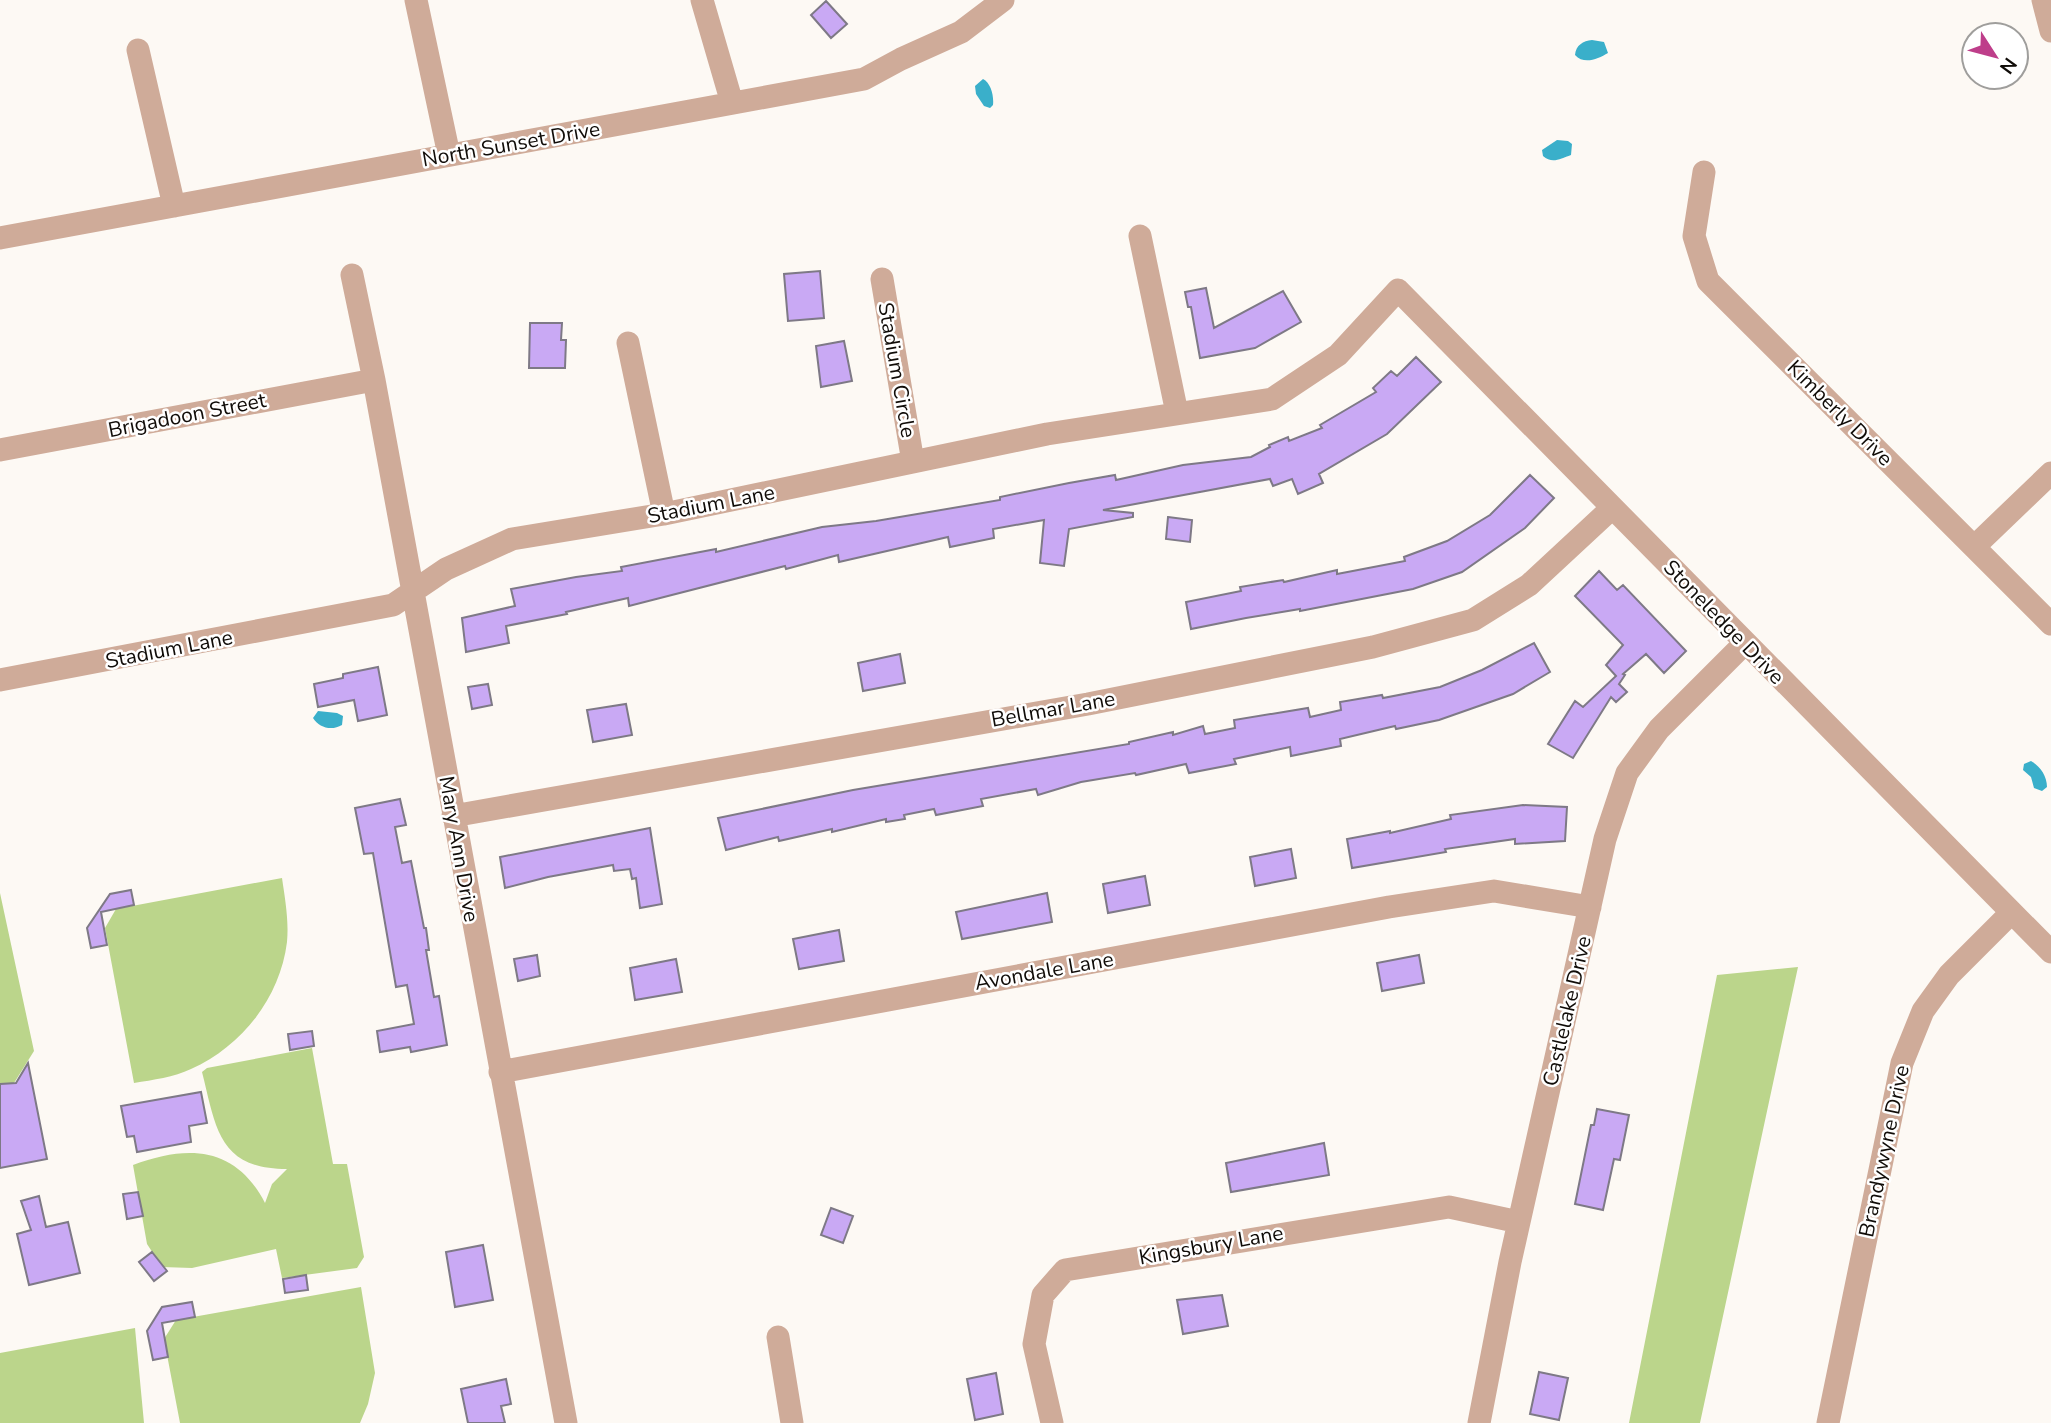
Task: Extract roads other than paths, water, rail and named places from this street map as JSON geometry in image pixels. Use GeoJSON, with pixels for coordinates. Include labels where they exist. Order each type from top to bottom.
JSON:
{"type":"FeatureCollection","features":[{"type":"Feature","properties":{"kind":"street"},"geometry":{"type":"LineString","coordinates":[[416,0],[449,155]]}},
{"type":"Feature","properties":{"kind":"street"},"geometry":{"type":"LineString","coordinates":[[702,0],[732,103]]}},
{"type":"Feature","properties":{"kind":"street","name":"North Sunset Drive"},"geometry":{"type":"LineString","coordinates":[[0,237],[864,79],[961,32],[1003,0]]}},
{"type":"Feature","properties":{"kind":"street"},"geometry":{"type":"LineString","coordinates":[[2043,0],[2051,31]]}},
{"type":"Feature","properties":{"kind":"street"},"geometry":{"type":"LineString","coordinates":[[138,50],[174,206]]}},
{"type":"Feature","properties":{"kind":"street","name":"Kimberly Drive"},"geometry":{"type":"LineString","coordinates":[[1704,172],[1694,236],[1708,281],[2051,624]]}},
{"type":"Feature","properties":{"kind":"street"},"geometry":{"type":"LineString","coordinates":[[1140,236],[1177,413]]}},
{"type":"Feature","properties":{"kind":"street","name":"Mary Ann Drive"},"geometry":{"type":"LineString","coordinates":[[352,275],[374,380],[566,1423]]}},
{"type":"Feature","properties":{"kind":"street","name":"Stadium Circle"},"geometry":{"type":"LineString","coordinates":[[882,279],[913,462]]}},
{"type":"Feature","properties":{"kind":"street","name":"Stadium Lane"},"geometry":{"type":"LineString","coordinates":[[0,680],[200,644],[393,605],[446,569],[512,539],[664,514],[1047,434],[1272,398],[1338,355],[1398,290]]}},
{"type":"Feature","properties":{"kind":"street","name":"Stoneledge Drive"},"geometry":{"type":"LineString","coordinates":[[1398,290],[2051,952]]}},
{"type":"Feature","properties":{"kind":"street"},"geometry":{"type":"LineString","coordinates":[[628,343],[664,514]]}},
{"type":"Feature","properties":{"kind":"street","name":"Brigadoon Street"},"geometry":{"type":"LineString","coordinates":[[0,450],[374,380]]}},
{"type":"Feature","properties":{"kind":"street"},"geometry":{"type":"LineString","coordinates":[[1974,547],[2051,473]]}},
{"type":"Feature","properties":{"kind":"street","name":"Bellmar Lane"},"geometry":{"type":"LineString","coordinates":[[453,816],[1088,704],[1373,647],[1473,620],[1529,585],[1612,508]]}},
{"type":"Feature","properties":{"kind":"street","name":"Castlelake Drive"},"geometry":{"type":"LineString","coordinates":[[1479,1423],[1519,1222],[1605,839],[1627,773],[1659,729],[1745,643]]}},
{"type":"Feature","properties":{"kind":"street","name":"Avondale Lane"},"geometry":{"type":"LineString","coordinates":[[500,1072],[1361,912],[1494,891],[1590,907]]}},
{"type":"Feature","properties":{"kind":"street","name":"Brandywyne Drive"},"geometry":{"type":"LineString","coordinates":[[1828,1423],[1902,1063],[1929,1002],[1949,975],[2011,913]]}},
{"type":"Feature","properties":{"kind":"street","name":"Kingsbury Lane"},"geometry":{"type":"LineString","coordinates":[[1052,1423],[1034,1344],[1043,1295],[1065,1270],[1449,1207],[1519,1222]]}},
{"type":"Feature","properties":{"kind":"street"},"geometry":{"type":"LineString","coordinates":[[778,1337],[792,1423]]}},
{"type":"Feature","properties":{"kind":"water"},"geometry":{"type":"Polygon","coordinates":[[[1592,40],[1604,42],[1608,53],[1587,60],[1575,55],[1580,44],[1592,40]]]}},
{"type":"Feature","properties":{"kind":"water"},"geometry":{"type":"Polygon","coordinates":[[[983,79],[988,83],[992,94],[993,105],[990,108],[984,106],[976,94],[975,86],[983,79]]]}},
{"type":"Feature","properties":{"kind":"water"},"geometry":{"type":"Polygon","coordinates":[[[1557,140],[1572,144],[1571,155],[1556,160],[1543,156],[1542,150],[1557,140]]]}},
{"type":"Feature","properties":{"kind":"water"},"geometry":{"type":"Polygon","coordinates":[[[318,711],[343,716],[342,725],[330,728],[322,726],[313,718],[318,711]]]}},
{"type":"Feature","properties":{"kind":"water"},"geometry":{"type":"Polygon","coordinates":[[[2031,761],[2046,779],[2047,787],[2042,791],[2034,788],[2031,777],[2023,770],[2024,764],[2031,761]]]}}]}
